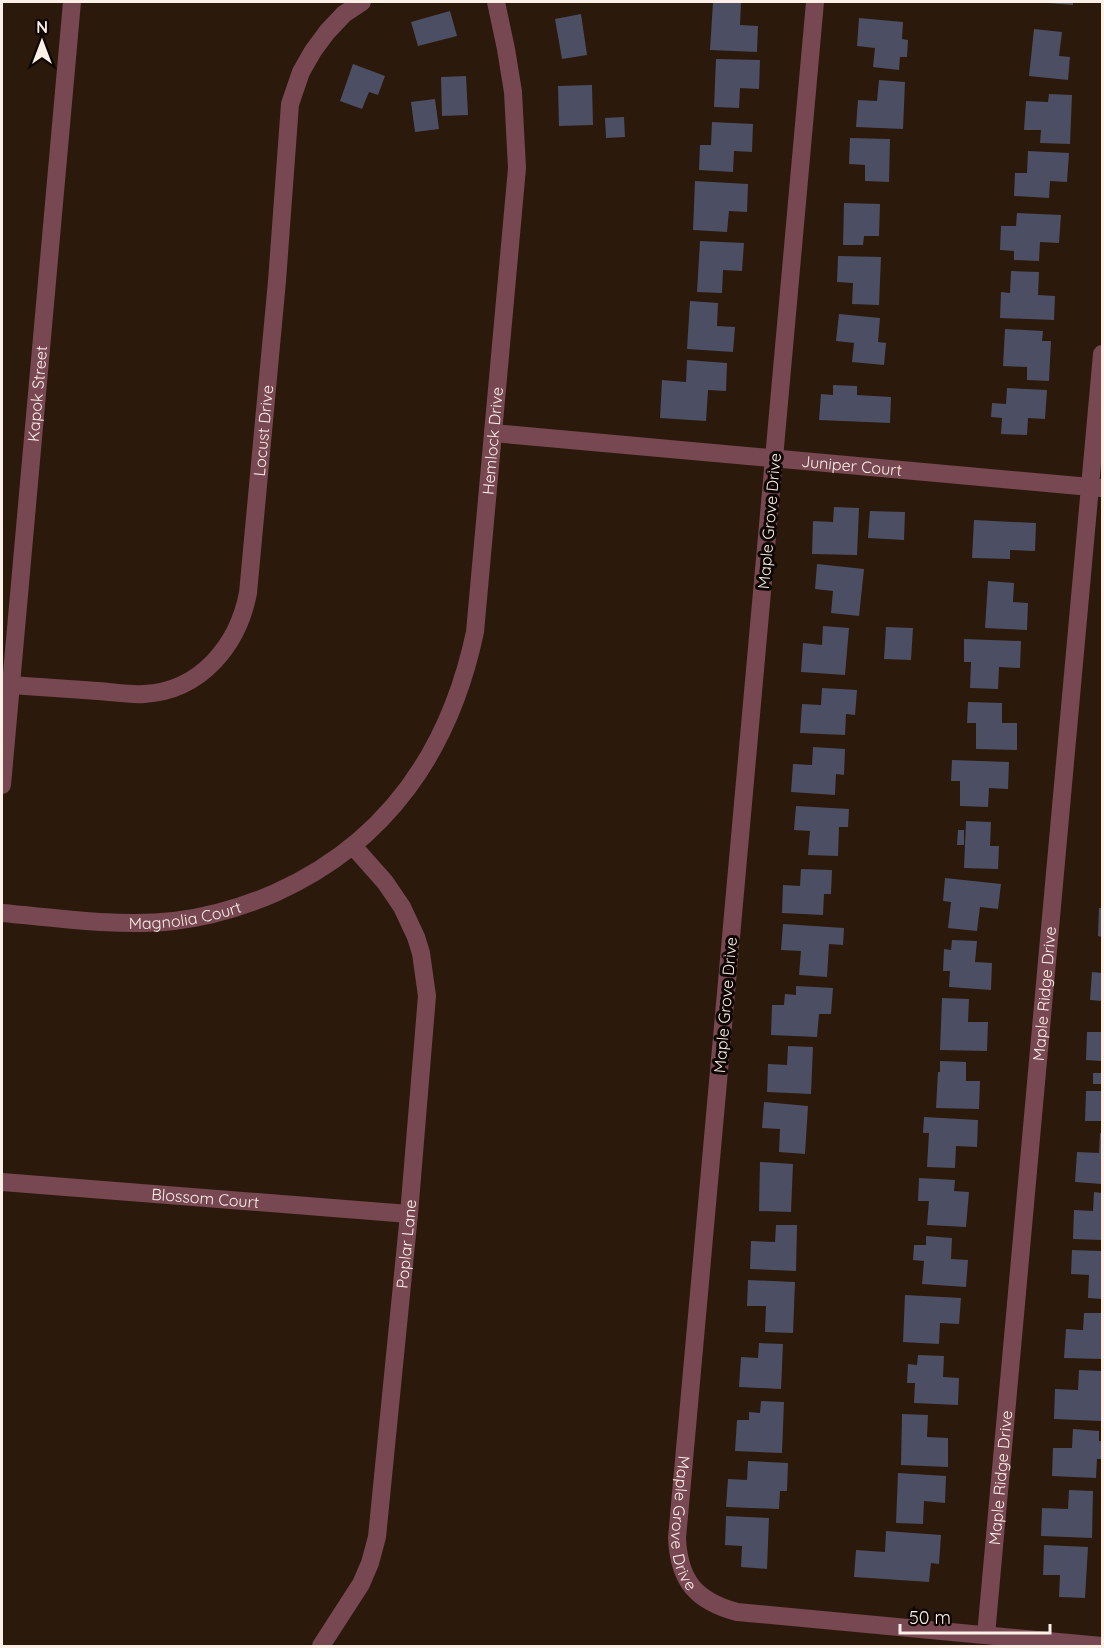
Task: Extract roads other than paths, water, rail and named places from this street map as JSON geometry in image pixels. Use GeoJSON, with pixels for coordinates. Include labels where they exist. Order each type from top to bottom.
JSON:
{"type":"FeatureCollection","features":[{"type":"Feature","properties":{"kind":"street","name":"Kapok Street"},"geometry":{"type":"LineString","coordinates":[[2,785],[72,2]]}},
{"type":"Feature","properties":{"kind":"street","name":"Locust Drive"},"geometry":{"type":"LineString","coordinates":[[10,685],[136,694],[162,691],[179,686],[209,668],[231,642],[239,627],[245,610],[249,581],[277,281],[290,104],[298,79],[313,51],[333,26],[362,2]]}},
{"type":"Feature","properties":{"kind":"street","name":"Hemlock Drive"},"geometry":{"type":"LineString","coordinates":[[353,846],[401,798],[426,762],[460,689],[475,632],[516,168],[513,92],[507,49],[496,2]]}},
{"type":"Feature","properties":{"kind":"street","name":"Maple Grove Drive"},"geometry":{"type":"LineString","coordinates":[[815,2],[677,1538],[678,1557],[680,1567],[695,1591],[710,1603],[737,1612],[1102,1646]]}},
{"type":"Feature","properties":{"kind":"street","name":"Maple Ridge Drive"},"geometry":{"type":"LineString","coordinates":[[986,1635],[1096,488],[1102,354]]}},
{"type":"Feature","properties":{"kind":"street","name":"Juniper Court"},"geometry":{"type":"LineString","coordinates":[[493,433],[1096,488]]}},
{"type":"Feature","properties":{"kind":"street","name":"Magnolia Court"},"geometry":{"type":"LineString","coordinates":[[2,913],[123,924],[176,921],[217,914],[252,903],[295,884],[353,846]]}},
{"type":"Feature","properties":{"kind":"street","name":"Poplar Lane"},"geometry":{"type":"LineString","coordinates":[[321,1647],[361,1584],[378,1537],[427,996],[425,972],[416,937],[402,907],[385,882],[353,846]]}},
{"type":"Feature","properties":{"kind":"street","name":"Blossom Court"},"geometry":{"type":"LineString","coordinates":[[2,1182],[409,1214]]}}]}
